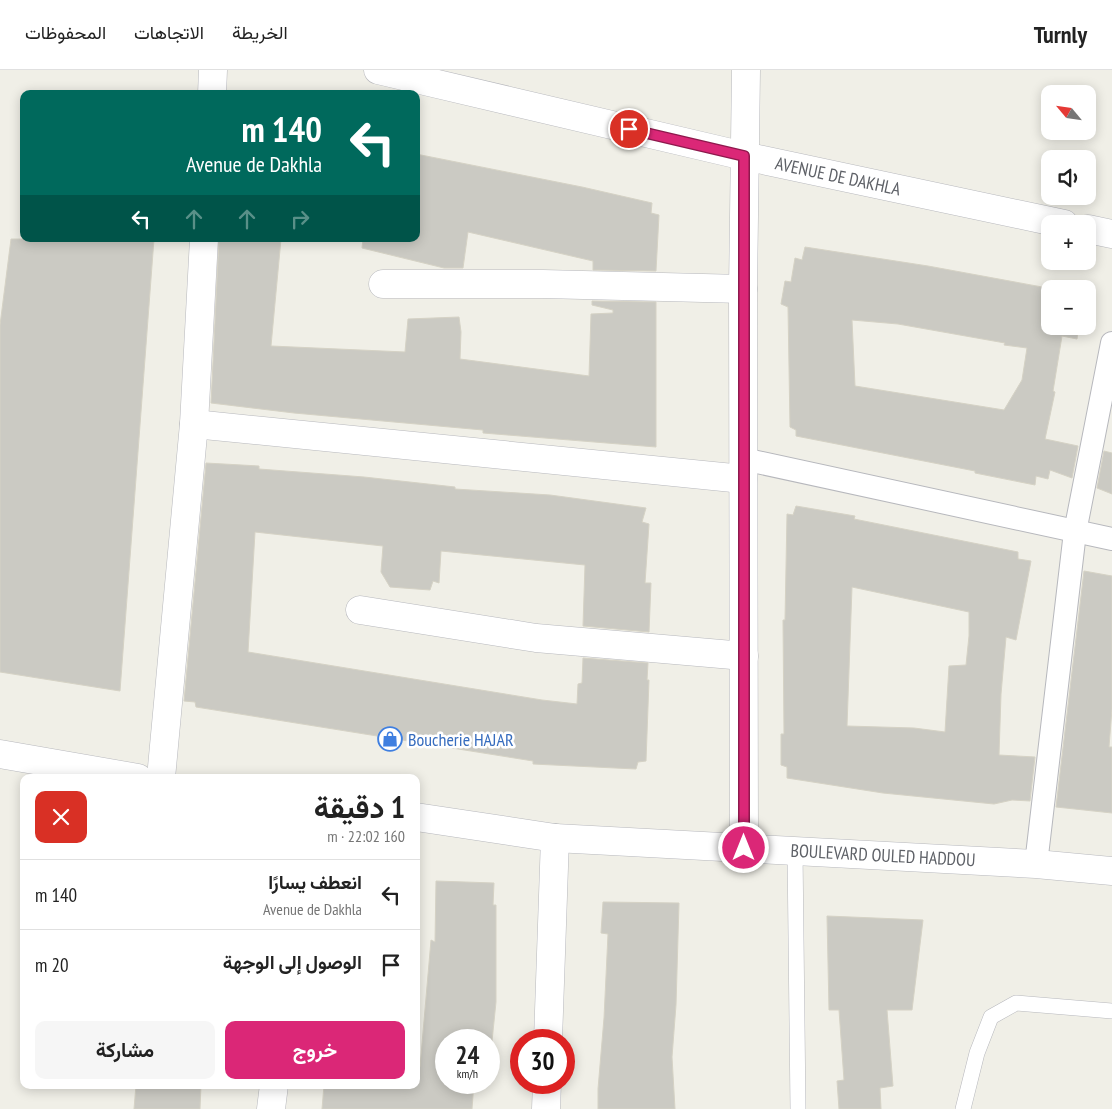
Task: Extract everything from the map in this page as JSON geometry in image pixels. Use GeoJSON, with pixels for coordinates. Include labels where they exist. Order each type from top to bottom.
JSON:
{"type":"FeatureCollection","features":[{"type":"Feature","properties":{"kind":"street"},"geometry":{"type":"LineString","coordinates":[[212,90],[214,70]]}},
{"type":"Feature","properties":{"kind":"street","name":"AVENUE DE DAKHLA"},"geometry":{"type":"LineString","coordinates":[[378,70],[744,156],[1041,219]]}},
{"type":"Feature","properties":{"kind":"street"},"geometry":{"type":"LineString","coordinates":[[744,848],[743,289],[746,70]]}},
{"type":"Feature","properties":{"kind":"street"},"geometry":{"type":"LineString","coordinates":[[1096,231],[1112,234]]}},
{"type":"Feature","properties":{"kind":"street"},"geometry":{"type":"LineString","coordinates":[[161,774],[194,424],[204,242]]}},
{"type":"Feature","properties":{"kind":"street"},"geometry":{"type":"LineString","coordinates":[[383,284],[543,284],[743,289]]}},
{"type":"Feature","properties":{"kind":"street"},"geometry":{"type":"LineString","coordinates":[[1036,864],[1075,532],[1112,343]]}},
{"type":"Feature","properties":{"kind":"street"},"geometry":{"type":"LineString","coordinates":[[194,424],[743,469],[1112,539]]}},
{"type":"Feature","properties":{"kind":"street"},"geometry":{"type":"LineString","coordinates":[[360,610],[536,638],[744,656]]}},
{"type":"Feature","properties":{"kind":"street"},"geometry":{"type":"LineString","coordinates":[[0,754],[115,774]]}},
{"type":"Feature","properties":{"kind":"street","name":"BOULEVARD OULED HADDOU"},"geometry":{"type":"LineString","coordinates":[[420,818],[555,838],[1036,864],[1112,871]]}},
{"type":"Feature","properties":{"kind":"street"},"geometry":{"type":"LineString","coordinates":[[548,1029],[555,838]]}},
{"type":"Feature","properties":{"kind":"street"},"geometry":{"type":"LineString","coordinates":[[271,1109],[274,1089]]}},
{"type":"Feature","properties":{"kind":"street"},"geometry":{"type":"LineString","coordinates":[[546,1094],[546,1109]]}},
{"type":"Feature","properties":{"kind":"lane"},"geometry":{"type":"LineString","coordinates":[[795,850],[798,1109]]}},
{"type":"Feature","properties":{"kind":"lane"},"geometry":{"type":"LineString","coordinates":[[963,1109],[977,1053],[991,1016],[1016,1003],[1112,1011]]}},
{"type":"Feature","properties":{"kind":"building"},"geometry":{"type":"Polygon","coordinates":[[[420,155],[652,203],[651,213],[659,215],[656,271],[593,270],[593,261],[468,232],[463,268],[444,268],[362,248],[363,242],[420,242],[420,155]]]}},
{"type":"Feature","properties":{"kind":"building"},"geometry":{"type":"Polygon","coordinates":[[[11,239],[20,239],[20,242],[154,242],[120,691],[0,672],[0,325],[11,239]]]}},
{"type":"Feature","properties":{"kind":"building"},"geometry":{"type":"Polygon","coordinates":[[[219,242],[281,242],[271,346],[405,352],[408,319],[459,317],[461,332],[460,359],[589,376],[591,314],[613,313],[613,310],[592,305],[592,301],[656,302],[656,447],[483,433],[483,430],[294,413],[211,403],[219,242]]]}},
{"type":"Feature","properties":{"kind":"building"},"geometry":{"type":"Polygon","coordinates":[[[805,247],[928,266],[1041,287],[1041,335],[1078,335],[1077,339],[1062,336],[1053,391],[1055,392],[1045,439],[1078,446],[1072,478],[1050,470],[1048,479],[1036,476],[1035,485],[975,473],[975,471],[796,436],[796,430],[790,427],[788,307],[781,304],[785,281],[791,282],[795,258],[802,260],[805,247]],[[852,320],[855,386],[1004,410],[1022,380],[1027,348],[1004,345],[1005,343],[898,324],[852,320]]]}},
{"type":"Feature","properties":{"kind":"building"},"geometry":{"type":"Polygon","coordinates":[[[1104,451],[1112,453],[1112,494],[1097,488],[1104,451]]]}},
{"type":"Feature","properties":{"kind":"building"},"geometry":{"type":"Polygon","coordinates":[[[206,463],[259,466],[259,469],[364,477],[455,487],[455,489],[550,495],[646,508],[642,522],[649,524],[645,583],[651,583],[649,632],[583,626],[585,565],[441,551],[439,583],[433,581],[430,590],[390,587],[381,572],[383,546],[255,532],[248,652],[542,700],[577,704],[578,684],[582,683],[583,658],[648,663],[646,761],[638,762],[636,769],[533,764],[533,761],[196,707],[195,702],[184,701],[206,463]]]}},
{"type":"Feature","properties":{"kind":"building"},"geometry":{"type":"Polygon","coordinates":[[[796,506],[855,516],[854,519],[1018,552],[1018,559],[1031,561],[1016,640],[1006,637],[1001,694],[999,755],[1035,757],[1030,801],[1012,800],[994,804],[883,793],[787,778],[787,767],[781,765],[781,734],[784,734],[783,620],[785,620],[787,514],[793,515],[796,506]],[[852,587],[847,726],[914,728],[945,732],[949,666],[966,665],[969,612],[852,587]]]}},
{"type":"Feature","properties":{"kind":"building"},"geometry":{"type":"Polygon","coordinates":[[[1084,571],[1112,576],[1112,709],[1109,747],[1112,747],[1112,813],[1056,807],[1084,571]]]}},
{"type":"Feature","properties":{"kind":"building"},"geometry":{"type":"Polygon","coordinates":[[[436,881],[494,883],[493,905],[496,905],[496,1002],[493,1029],[435,1029],[435,1094],[473,1094],[472,1109],[322,1109],[324,1089],[420,1089],[420,1067],[431,940],[435,942],[436,881]]]}},
{"type":"Feature","properties":{"kind":"building"},"geometry":{"type":"Polygon","coordinates":[[[603,902],[679,903],[676,1005],[672,1057],[675,1109],[598,1109],[608,934],[601,933],[603,902]]]}},
{"type":"Feature","properties":{"kind":"building"},"geometry":{"type":"Polygon","coordinates":[[[827,916],[923,920],[912,1010],[887,1010],[893,1086],[880,1088],[881,1109],[839,1109],[837,1081],[844,1080],[839,1010],[829,1010],[827,916]]]}},
{"type":"Feature","properties":{"kind":"building"},"geometry":{"type":"Polygon","coordinates":[[[136,1089],[201,1089],[200,1109],[134,1109],[136,1089]]]}},
{"type":"Feature","properties":{"kind":"place","name":"Boucherie HAJAR"},"geometry":{"type":"Point","coordinates":[390,739]}},
{"type":"Feature","properties":{"kind":"route"},"geometry":{"type":"LineString","coordinates":[[629,129],[744,156],[744,848]]}}]}
